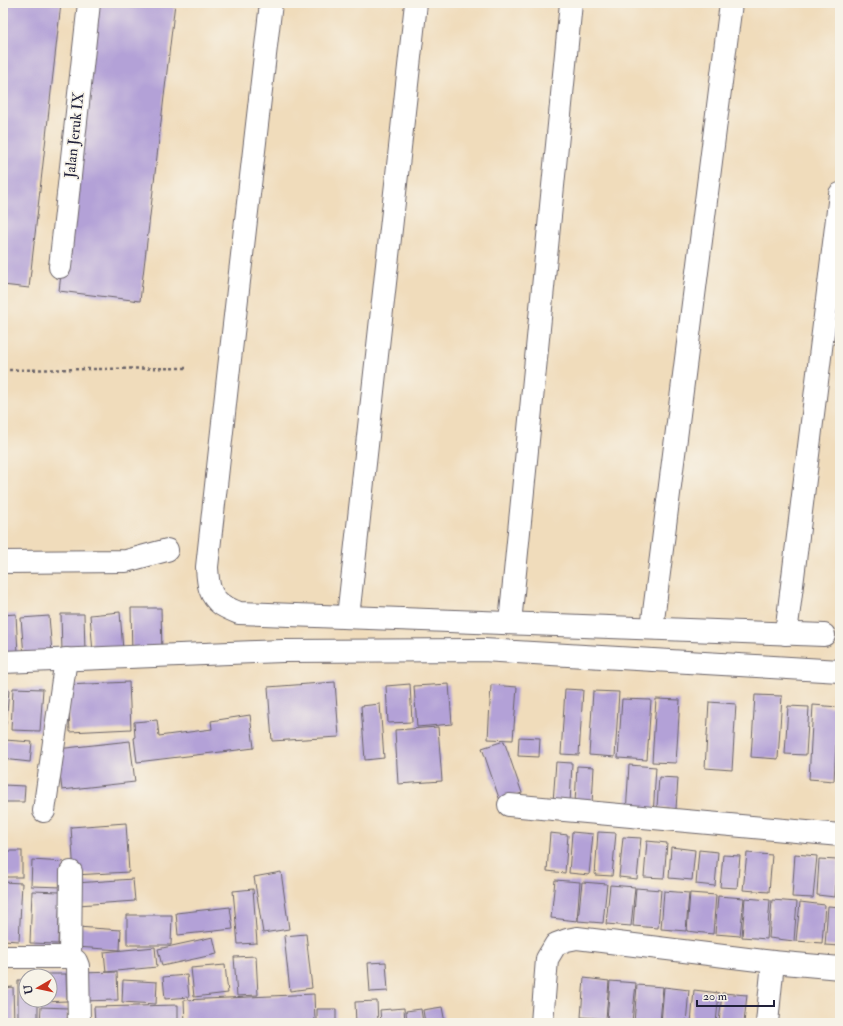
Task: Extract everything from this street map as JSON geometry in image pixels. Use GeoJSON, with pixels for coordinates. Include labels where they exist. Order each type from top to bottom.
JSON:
{"type":"FeatureCollection","features":[{"type":"Feature","properties":{"kind":"street","name":"Jalan Jeruk IX"},"geometry":{"type":"LineString","coordinates":[[60,267],[89,3]]}},
{"type":"Feature","properties":{"kind":"street"},"geometry":{"type":"LineString","coordinates":[[271,3],[229,360],[207,567],[208,583],[212,594],[221,604],[239,613],[824,635]]}},
{"type":"Feature","properties":{"kind":"street"},"geometry":{"type":"LineString","coordinates":[[348,617],[416,3]]}},
{"type":"Feature","properties":{"kind":"street"},"geometry":{"type":"LineString","coordinates":[[510,623],[571,3]]}},
{"type":"Feature","properties":{"kind":"street"},"geometry":{"type":"LineString","coordinates":[[652,628],[731,3]]}},
{"type":"Feature","properties":{"kind":"street"},"geometry":{"type":"LineString","coordinates":[[786,634],[840,194]]}},
{"type":"Feature","properties":{"kind":"street"},"geometry":{"type":"LineString","coordinates":[[3,562],[126,561],[167,550]]}},
{"type":"Feature","properties":{"kind":"street"},"geometry":{"type":"LineString","coordinates":[[3,662],[283,652],[483,650],[840,671]]}},
{"type":"Feature","properties":{"kind":"street"},"geometry":{"type":"LineString","coordinates":[[44,811],[66,659]]}},
{"type":"Feature","properties":{"kind":"street"},"geometry":{"type":"LineString","coordinates":[[509,805],[840,835]]}},
{"type":"Feature","properties":{"kind":"street"},"geometry":{"type":"LineString","coordinates":[[71,872],[74,961],[79,1023]]}},
{"type":"Feature","properties":{"kind":"street"},"geometry":{"type":"LineString","coordinates":[[542,1023],[547,959],[556,944],[577,938],[773,962],[840,968]]}},
{"type":"Feature","properties":{"kind":"street"},"geometry":{"type":"LineString","coordinates":[[3,957],[74,961]]}},
{"type":"Feature","properties":{"kind":"street"},"geometry":{"type":"LineString","coordinates":[[767,1023],[773,962]]}},
{"type":"Feature","properties":{"kind":"path"},"geometry":{"type":"LineString","coordinates":[[3,370],[186,368]]}},
{"type":"Feature","properties":{"kind":"building"},"geometry":{"type":"Polygon","coordinates":[[[3,3],[61,3],[29,288],[3,285],[3,3]]]}},
{"type":"Feature","properties":{"kind":"building"},"geometry":{"type":"Polygon","coordinates":[[[93,3],[175,3],[140,301],[59,291],[93,3]]]}},
{"type":"Feature","properties":{"kind":"building"},"geometry":{"type":"Polygon","coordinates":[[[131,608],[161,608],[162,655],[132,656],[131,608]]]}},
{"type":"Feature","properties":{"kind":"building"},"geometry":{"type":"Polygon","coordinates":[[[120,612],[123,650],[93,653],[90,615],[120,612]]]}},
{"type":"Feature","properties":{"kind":"building"},"geometry":{"type":"Polygon","coordinates":[[[16,614],[18,654],[3,655],[3,615],[16,614]]]}},
{"type":"Feature","properties":{"kind":"building"},"geometry":{"type":"Polygon","coordinates":[[[61,614],[84,614],[85,652],[62,652],[61,614]]]}},
{"type":"Feature","properties":{"kind":"building"},"geometry":{"type":"Polygon","coordinates":[[[49,616],[52,653],[24,656],[21,618],[49,616]]]}},
{"type":"Feature","properties":{"kind":"building"},"geometry":{"type":"Polygon","coordinates":[[[129,682],[131,729],[70,732],[68,685],[129,682]]]}},
{"type":"Feature","properties":{"kind":"building"},"geometry":{"type":"Polygon","coordinates":[[[335,682],[339,737],[272,741],[268,687],[335,682]]]}},
{"type":"Feature","properties":{"kind":"building"},"geometry":{"type":"Polygon","coordinates":[[[410,684],[412,722],[388,723],[386,686],[410,684]]]}},
{"type":"Feature","properties":{"kind":"building"},"geometry":{"type":"Polygon","coordinates":[[[449,684],[452,724],[417,727],[414,686],[449,684]]]}},
{"type":"Feature","properties":{"kind":"building"},"geometry":{"type":"Polygon","coordinates":[[[491,685],[517,687],[513,740],[488,739],[491,685]]]}},
{"type":"Feature","properties":{"kind":"building"},"geometry":{"type":"Polygon","coordinates":[[[13,688],[43,689],[40,731],[11,730],[13,688]]]}},
{"type":"Feature","properties":{"kind":"building"},"geometry":{"type":"Polygon","coordinates":[[[3,689],[9,690],[6,724],[3,724],[3,689]]]}},
{"type":"Feature","properties":{"kind":"building"},"geometry":{"type":"Polygon","coordinates":[[[565,689],[583,690],[579,755],[561,754],[565,689]]]}},
{"type":"Feature","properties":{"kind":"building"},"geometry":{"type":"Polygon","coordinates":[[[593,691],[619,692],[615,757],[589,755],[593,691]]]}},
{"type":"Feature","properties":{"kind":"building"},"geometry":{"type":"Polygon","coordinates":[[[755,695],[782,696],[778,759],[751,757],[755,695]]]}},
{"type":"Feature","properties":{"kind":"building"},"geometry":{"type":"Polygon","coordinates":[[[622,699],[651,700],[647,760],[618,758],[622,699]]]}},
{"type":"Feature","properties":{"kind":"building"},"geometry":{"type":"Polygon","coordinates":[[[656,699],[680,700],[676,763],[652,762],[656,699]]]}},
{"type":"Feature","properties":{"kind":"building"},"geometry":{"type":"Polygon","coordinates":[[[709,702],[736,704],[732,770],[705,768],[709,702]]]}},
{"type":"Feature","properties":{"kind":"building"},"geometry":{"type":"Polygon","coordinates":[[[380,704],[384,758],[365,760],[361,706],[380,704]]]}},
{"type":"Feature","properties":{"kind":"building"},"geometry":{"type":"Polygon","coordinates":[[[813,705],[838,707],[834,781],[809,779],[813,705]]]}},
{"type":"Feature","properties":{"kind":"building"},"geometry":{"type":"Polygon","coordinates":[[[788,706],[809,707],[806,755],[785,754],[788,706]]]}},
{"type":"Feature","properties":{"kind":"building"},"geometry":{"type":"Polygon","coordinates":[[[250,715],[254,748],[137,762],[134,722],[157,720],[159,736],[212,729],[211,721],[250,715]]]}},
{"type":"Feature","properties":{"kind":"building"},"geometry":{"type":"Polygon","coordinates":[[[438,727],[442,781],[398,784],[395,730],[438,727]]]}},
{"type":"Feature","properties":{"kind":"building"},"geometry":{"type":"Polygon","coordinates":[[[519,737],[540,738],[539,757],[518,756],[519,737]]]}},
{"type":"Feature","properties":{"kind":"building"},"geometry":{"type":"Polygon","coordinates":[[[5,740],[32,742],[30,762],[3,759],[5,740]]]}},
{"type":"Feature","properties":{"kind":"building"},"geometry":{"type":"Polygon","coordinates":[[[130,741],[135,782],[62,790],[57,749],[130,741]]]}},
{"type":"Feature","properties":{"kind":"building"},"geometry":{"type":"Polygon","coordinates":[[[504,741],[522,793],[500,801],[482,748],[504,741]]]}},
{"type":"Feature","properties":{"kind":"building"},"geometry":{"type":"Polygon","coordinates":[[[556,762],[572,763],[570,804],[553,802],[556,762]]]}},
{"type":"Feature","properties":{"kind":"building"},"geometry":{"type":"Polygon","coordinates":[[[629,765],[656,767],[653,816],[626,814],[629,765]]]}},
{"type":"Feature","properties":{"kind":"building"},"geometry":{"type":"Polygon","coordinates":[[[577,766],[594,767],[592,804],[575,803],[577,766]]]}},
{"type":"Feature","properties":{"kind":"building"},"geometry":{"type":"Polygon","coordinates":[[[659,777],[678,778],[676,809],[657,807],[659,777]]]}},
{"type":"Feature","properties":{"kind":"building"},"geometry":{"type":"Polygon","coordinates":[[[3,785],[25,786],[24,802],[3,802],[3,785]]]}},
{"type":"Feature","properties":{"kind":"building"},"geometry":{"type":"Polygon","coordinates":[[[126,823],[129,872],[74,875],[71,827],[126,823]]]}},
{"type":"Feature","properties":{"kind":"building"},"geometry":{"type":"Polygon","coordinates":[[[572,832],[593,834],[589,875],[569,873],[572,832]]]}},
{"type":"Feature","properties":{"kind":"building"},"geometry":{"type":"Polygon","coordinates":[[[598,832],[616,833],[612,876],[595,875],[598,832]]]}},
{"type":"Feature","properties":{"kind":"building"},"geometry":{"type":"Polygon","coordinates":[[[550,833],[568,835],[565,873],[547,871],[550,833]]]}},
{"type":"Feature","properties":{"kind":"building"},"geometry":{"type":"Polygon","coordinates":[[[623,837],[641,838],[637,879],[619,877],[623,837]]]}},
{"type":"Feature","properties":{"kind":"building"},"geometry":{"type":"Polygon","coordinates":[[[647,841],[667,843],[664,878],[644,877],[647,841]]]}},
{"type":"Feature","properties":{"kind":"building"},"geometry":{"type":"Polygon","coordinates":[[[671,847],[695,850],[692,880],[669,878],[671,847]]]}},
{"type":"Feature","properties":{"kind":"building"},"geometry":{"type":"Polygon","coordinates":[[[699,850],[718,852],[715,886],[696,884],[699,850]]]}},
{"type":"Feature","properties":{"kind":"building"},"geometry":{"type":"Polygon","coordinates":[[[3,851],[22,851],[22,877],[3,877],[3,851]]]}},
{"type":"Feature","properties":{"kind":"building"},"geometry":{"type":"Polygon","coordinates":[[[747,853],[772,855],[769,892],[743,890],[747,853]]]}},
{"type":"Feature","properties":{"kind":"building"},"geometry":{"type":"Polygon","coordinates":[[[795,854],[817,856],[813,898],[792,897],[795,854]]]}},
{"type":"Feature","properties":{"kind":"building"},"geometry":{"type":"Polygon","coordinates":[[[723,855],[740,856],[737,888],[720,887],[723,855]]]}},
{"type":"Feature","properties":{"kind":"building"},"geometry":{"type":"Polygon","coordinates":[[[819,859],[838,860],[835,897],[817,895],[819,859]]]}},
{"type":"Feature","properties":{"kind":"building"},"geometry":{"type":"Polygon","coordinates":[[[32,860],[64,862],[63,887],[31,886],[32,860]]]}},
{"type":"Feature","properties":{"kind":"building"},"geometry":{"type":"Polygon","coordinates":[[[281,872],[289,929],[263,933],[254,877],[281,872]]]}},
{"type":"Feature","properties":{"kind":"building"},"geometry":{"type":"Polygon","coordinates":[[[133,879],[135,901],[78,905],[76,883],[133,879]]]}},
{"type":"Feature","properties":{"kind":"building"},"geometry":{"type":"Polygon","coordinates":[[[555,880],[580,882],[577,921],[551,918],[555,880]]]}},
{"type":"Feature","properties":{"kind":"building"},"geometry":{"type":"Polygon","coordinates":[[[3,882],[22,883],[19,941],[3,940],[3,882]]]}},
{"type":"Feature","properties":{"kind":"building"},"geometry":{"type":"Polygon","coordinates":[[[582,882],[607,884],[603,923],[578,921],[582,882]]]}},
{"type":"Feature","properties":{"kind":"building"},"geometry":{"type":"Polygon","coordinates":[[[610,885],[635,887],[631,926],[606,924],[610,885]]]}},
{"type":"Feature","properties":{"kind":"building"},"geometry":{"type":"Polygon","coordinates":[[[636,888],[661,890],[658,928],[633,926],[636,888]]]}},
{"type":"Feature","properties":{"kind":"building"},"geometry":{"type":"Polygon","coordinates":[[[253,889],[257,943],[238,944],[233,891],[253,889]]]}},
{"type":"Feature","properties":{"kind":"building"},"geometry":{"type":"Polygon","coordinates":[[[32,891],[60,892],[58,944],[30,943],[32,891]]]}},
{"type":"Feature","properties":{"kind":"building"},"geometry":{"type":"Polygon","coordinates":[[[664,891],[689,893],[686,931],[661,929],[664,891]]]}},
{"type":"Feature","properties":{"kind":"building"},"geometry":{"type":"Polygon","coordinates":[[[690,893],[716,895],[713,934],[687,931],[690,893]]]}},
{"type":"Feature","properties":{"kind":"building"},"geometry":{"type":"Polygon","coordinates":[[[718,896],[744,898],[740,936],[715,934],[718,896]]]}},
{"type":"Feature","properties":{"kind":"building"},"geometry":{"type":"Polygon","coordinates":[[[745,898],[770,900],[767,939],[742,937],[745,898]]]}},
{"type":"Feature","properties":{"kind":"building"},"geometry":{"type":"Polygon","coordinates":[[[772,900],[797,902],[794,941],[769,938],[772,900]]]}},
{"type":"Feature","properties":{"kind":"building"},"geometry":{"type":"Polygon","coordinates":[[[800,902],[825,905],[822,943],[796,941],[800,902]]]}},
{"type":"Feature","properties":{"kind":"building"},"geometry":{"type":"Polygon","coordinates":[[[828,906],[840,907],[840,946],[825,945],[828,906]]]}},
{"type":"Feature","properties":{"kind":"building"},"geometry":{"type":"Polygon","coordinates":[[[230,907],[233,929],[178,935],[176,913],[230,907]]]}},
{"type":"Feature","properties":{"kind":"building"},"geometry":{"type":"Polygon","coordinates":[[[127,915],[172,915],[171,945],[127,945],[127,915]]]}},
{"type":"Feature","properties":{"kind":"building"},"geometry":{"type":"Polygon","coordinates":[[[77,927],[121,930],[120,950],[76,947],[77,927]]]}},
{"type":"Feature","properties":{"kind":"building"},"geometry":{"type":"Polygon","coordinates":[[[306,934],[312,988],[290,991],[284,936],[306,934]]]}},
{"type":"Feature","properties":{"kind":"building"},"geometry":{"type":"Polygon","coordinates":[[[213,937],[217,954],[162,966],[158,949],[213,937]]]}},
{"type":"Feature","properties":{"kind":"building"},"geometry":{"type":"Polygon","coordinates":[[[155,947],[157,967],[106,972],[104,952],[155,947]]]}},
{"type":"Feature","properties":{"kind":"building"},"geometry":{"type":"Polygon","coordinates":[[[256,956],[258,995],[237,996],[234,957],[256,956]]]}},
{"type":"Feature","properties":{"kind":"building"},"geometry":{"type":"Polygon","coordinates":[[[386,962],[388,991],[370,992],[368,963],[386,962]]]}},
{"type":"Feature","properties":{"kind":"building"},"geometry":{"type":"Polygon","coordinates":[[[225,965],[228,993],[194,997],[191,968],[225,965]]]}},
{"type":"Feature","properties":{"kind":"building"},"geometry":{"type":"Polygon","coordinates":[[[117,972],[118,1000],[81,1001],[80,973],[117,972]]]}},
{"type":"Feature","properties":{"kind":"building"},"geometry":{"type":"Polygon","coordinates":[[[58,974],[66,974],[67,1001],[58,1001],[58,974]]]}},
{"type":"Feature","properties":{"kind":"building"},"geometry":{"type":"Polygon","coordinates":[[[187,975],[189,997],[165,999],[163,977],[187,975]]]}},
{"type":"Feature","properties":{"kind":"building"},"geometry":{"type":"Polygon","coordinates":[[[584,978],[609,981],[606,1019],[581,1017],[584,978]]]}},
{"type":"Feature","properties":{"kind":"building"},"geometry":{"type":"Polygon","coordinates":[[[123,980],[157,982],[156,1004],[122,1002],[123,980]]]}},
{"type":"Feature","properties":{"kind":"building"},"geometry":{"type":"Polygon","coordinates":[[[610,981],[636,983],[632,1022],[607,1020],[610,981]]]}},
{"type":"Feature","properties":{"kind":"building"},"geometry":{"type":"Polygon","coordinates":[[[637,985],[663,987],[660,1023],[634,1023],[637,985]]]}},
{"type":"Feature","properties":{"kind":"building"},"geometry":{"type":"Polygon","coordinates":[[[13,987],[14,1023],[3,1023],[3,988],[13,987]]]}},
{"type":"Feature","properties":{"kind":"building"},"geometry":{"type":"Polygon","coordinates":[[[664,987],[689,990],[686,1023],[661,1023],[664,987]]]}},
{"type":"Feature","properties":{"kind":"building"},"geometry":{"type":"Polygon","coordinates":[[[694,990],[719,993],[716,1023],[691,1023],[694,990]]]}},
{"type":"Feature","properties":{"kind":"building"},"geometry":{"type":"Polygon","coordinates":[[[722,993],[747,995],[744,1023],[719,1023],[722,993]]]}},
{"type":"Feature","properties":{"kind":"building"},"geometry":{"type":"Polygon","coordinates":[[[314,994],[315,1021],[283,1023],[185,1023],[184,1000],[314,994]]]}},
{"type":"Feature","properties":{"kind":"building"},"geometry":{"type":"Polygon","coordinates":[[[377,1001],[378,1023],[356,1023],[355,1002],[377,1001]]]}},
{"type":"Feature","properties":{"kind":"building"},"geometry":{"type":"Polygon","coordinates":[[[178,1005],[178,1023],[95,1023],[94,1007],[178,1005]]]}},
{"type":"Feature","properties":{"kind":"building"},"geometry":{"type":"Polygon","coordinates":[[[442,1007],[445,1023],[425,1023],[423,1010],[442,1007]]]}},
{"type":"Feature","properties":{"kind":"building"},"geometry":{"type":"Polygon","coordinates":[[[18,1008],[38,1008],[38,1023],[18,1023],[18,1008]]]}},
{"type":"Feature","properties":{"kind":"building"},"geometry":{"type":"Polygon","coordinates":[[[41,1008],[68,1008],[67,1023],[40,1023],[41,1008]]]}},
{"type":"Feature","properties":{"kind":"building"},"geometry":{"type":"Polygon","coordinates":[[[404,1008],[405,1023],[381,1023],[380,1010],[404,1008]]]}},
{"type":"Feature","properties":{"kind":"building"},"geometry":{"type":"Polygon","coordinates":[[[317,1009],[336,1009],[336,1022],[354,1021],[354,1023],[317,1023],[317,1009]]]}},
{"type":"Feature","properties":{"kind":"building"},"geometry":{"type":"Polygon","coordinates":[[[421,1009],[423,1023],[407,1023],[406,1011],[421,1009]]]}},
{"type":"Feature","properties":{"kind":"building"},"geometry":{"type":"Polygon","coordinates":[[[581,1021],[592,1022],[592,1023],[581,1023],[581,1021]]]}}]}
